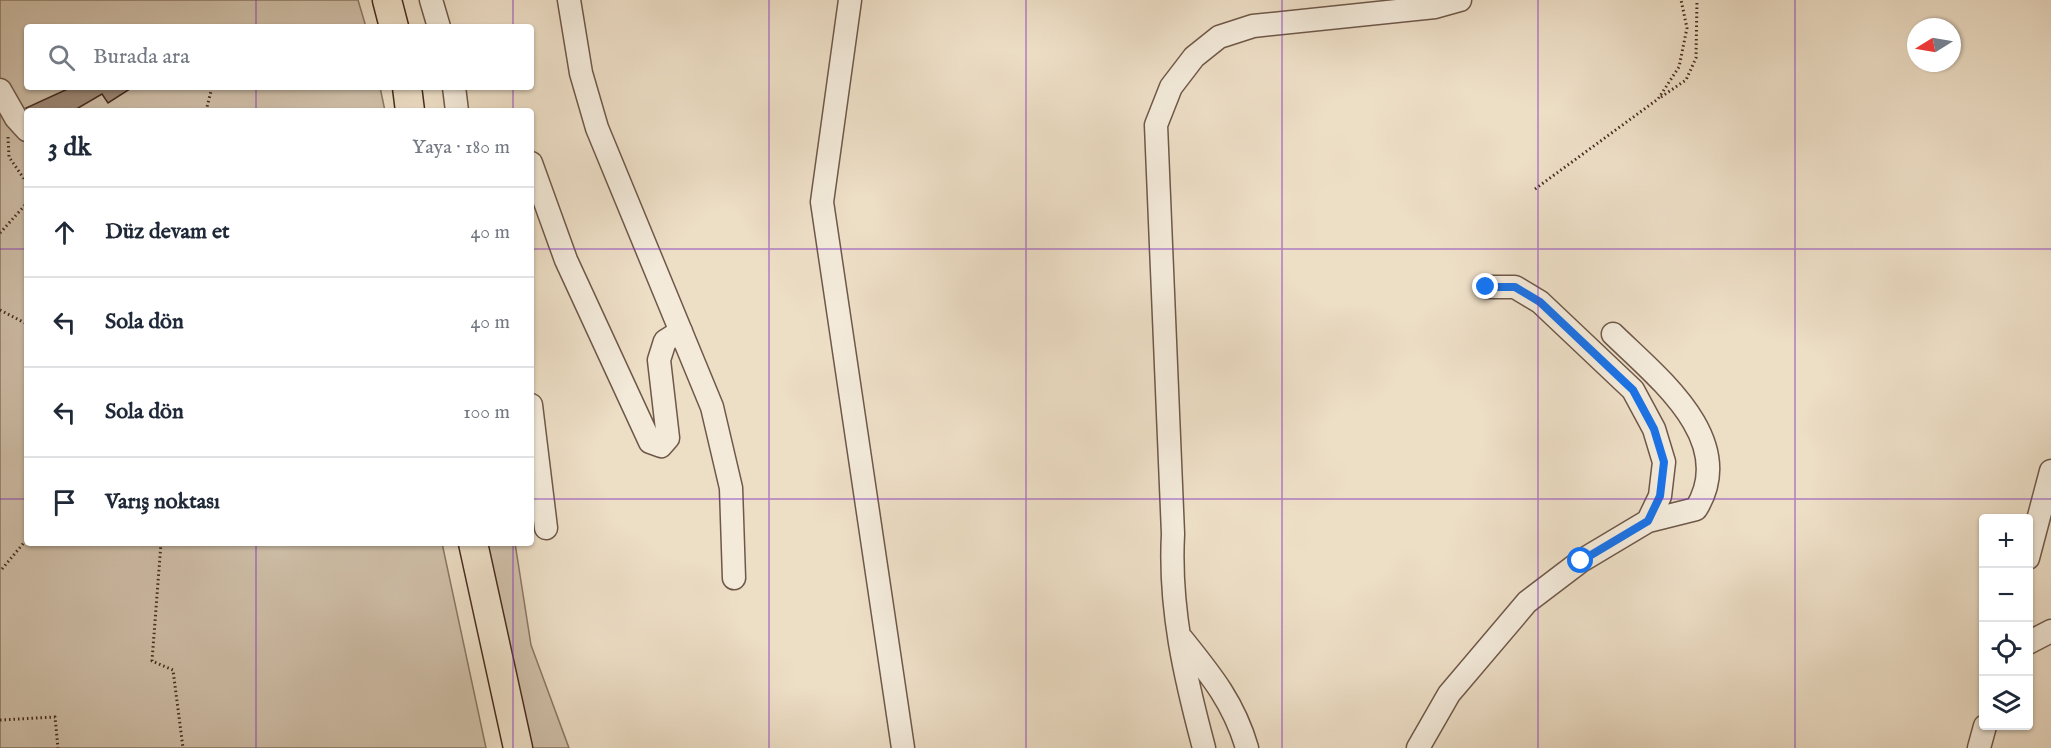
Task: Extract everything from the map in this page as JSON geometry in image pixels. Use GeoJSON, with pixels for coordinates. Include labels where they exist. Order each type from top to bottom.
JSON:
{"type":"FeatureCollection","features":[{"type":"Feature","properties":{"kind":"main road"},"geometry":{"type":"LineString","coordinates":[[371,0],[377,24]]}},
{"type":"Feature","properties":{"kind":"main road"},"geometry":{"type":"LineString","coordinates":[[387,0],[393,24]]}},
{"type":"Feature","properties":{"kind":"main road"},"geometry":{"type":"LineString","coordinates":[[390,90],[394,108]]}},
{"type":"Feature","properties":{"kind":"main road"},"geometry":{"type":"LineString","coordinates":[[407,90],[410,108]]}},
{"type":"Feature","properties":{"kind":"main road"},"geometry":{"type":"LineString","coordinates":[[458,546],[502,748]]}},
{"type":"Feature","properties":{"kind":"main road"},"geometry":{"type":"LineString","coordinates":[[474,546],[518,748]]}},
{"type":"Feature","properties":{"kind":"lane"},"geometry":{"type":"LineString","coordinates":[[431,0],[438,24]]}},
{"type":"Feature","properties":{"kind":"lane"},"geometry":{"type":"LineString","coordinates":[[569,0],[581,73],[597,128],[712,407],[731,488],[734,578]]}},
{"type":"Feature","properties":{"kind":"lane"},"geometry":{"type":"LineString","coordinates":[[850,0],[822,202],[903,748]]}},
{"type":"Feature","properties":{"kind":"lane"},"geometry":{"type":"LineString","coordinates":[[1204,748],[1177,634],[1171,573],[1173,534],[1156,125],[1171,87],[1194,57],[1219,37],[1253,26],[1435,7],[1460,0]]}},
{"type":"Feature","properties":{"kind":"lane"},"geometry":{"type":"LineString","coordinates":[[0,90],[22,124]]}},
{"type":"Feature","properties":{"kind":"lane"},"geometry":{"type":"LineString","coordinates":[[534,171],[566,260],[611,358],[650,442],[661,446],[668,438],[659,360],[665,341],[681,331]]}},
{"type":"Feature","properties":{"kind":"lane"},"geometry":{"type":"LineString","coordinates":[[1486,287],[1515,287],[1540,302],[1633,390],[1654,429],[1664,462],[1660,496],[1648,521]]}},
{"type":"Feature","properties":{"kind":"lane"},"geometry":{"type":"LineString","coordinates":[[1418,748],[1449,694],[1527,602],[1581,561],[1648,521],[1696,508],[1706,492],[1708,462],[1696,422],[1667,387],[1613,334]]}},
{"type":"Feature","properties":{"kind":"lane"},"geometry":{"type":"LineString","coordinates":[[534,430],[546,528]]}},
{"type":"Feature","properties":{"kind":"lane"},"geometry":{"type":"LineString","coordinates":[[2033,539],[2051,471]]}},
{"type":"Feature","properties":{"kind":"lane"},"geometry":{"type":"LineString","coordinates":[[2033,640],[2051,631]]}},
{"type":"Feature","properties":{"kind":"lane"},"geometry":{"type":"LineString","coordinates":[[1177,634],[1239,719],[1247,748]]}},
{"type":"Feature","properties":{"kind":"lane"},"geometry":{"type":"LineString","coordinates":[[1979,748],[1984,730]]}},
{"type":"Feature","properties":{"kind":"path"},"geometry":{"type":"LineString","coordinates":[[1658,99],[1679,67],[1687,28],[1681,0]]}},
{"type":"Feature","properties":{"kind":"path"},"geometry":{"type":"LineString","coordinates":[[1535,189],[1686,80],[1696,58],[1697,0]]}},
{"type":"Feature","properties":{"kind":"path"},"geometry":{"type":"LineString","coordinates":[[207,108],[211,90]]}},
{"type":"Feature","properties":{"kind":"path"},"geometry":{"type":"LineString","coordinates":[[22,124],[10,126],[8,149],[9,157],[24,179]]}},
{"type":"Feature","properties":{"kind":"path"},"geometry":{"type":"LineString","coordinates":[[0,233],[24,206]]}},
{"type":"Feature","properties":{"kind":"path"},"geometry":{"type":"LineString","coordinates":[[0,310],[24,322]]}},
{"type":"Feature","properties":{"kind":"path"},"geometry":{"type":"LineString","coordinates":[[2,569],[24,543]]}},
{"type":"Feature","properties":{"kind":"path"},"geometry":{"type":"LineString","coordinates":[[160,546],[152,661],[172,670],[183,748]]}},
{"type":"Feature","properties":{"kind":"path"},"geometry":{"type":"LineString","coordinates":[[0,720],[55,717],[58,748]]}},
{"type":"Feature","properties":{"kind":"shaded area"},"geometry":{"type":"Polygon","coordinates":[[[0,0],[358,0],[365,24],[24,24],[24,90],[381,90],[384,108],[24,108],[24,546],[443,546],[486,748],[0,748],[0,0]]]}},
{"type":"Feature","properties":{"kind":"shaded area"},"geometry":{"type":"Polygon","coordinates":[[[474,546],[515,546],[531,645],[569,748],[520,748],[474,546]]]}},
{"type":"Feature","properties":{"kind":"building"},"geometry":{"type":"Polygon","coordinates":[[[65,90],[128,90],[108,103],[102,94],[78,108],[26,108],[65,90]]]}},
{"type":"Feature","properties":{"kind":"route"},"geometry":{"type":"LineString","coordinates":[[1486,287],[1515,287],[1540,302],[1594,350],[1633,390],[1654,429],[1664,462],[1660,496],[1648,521],[1581,561]]}}]}
